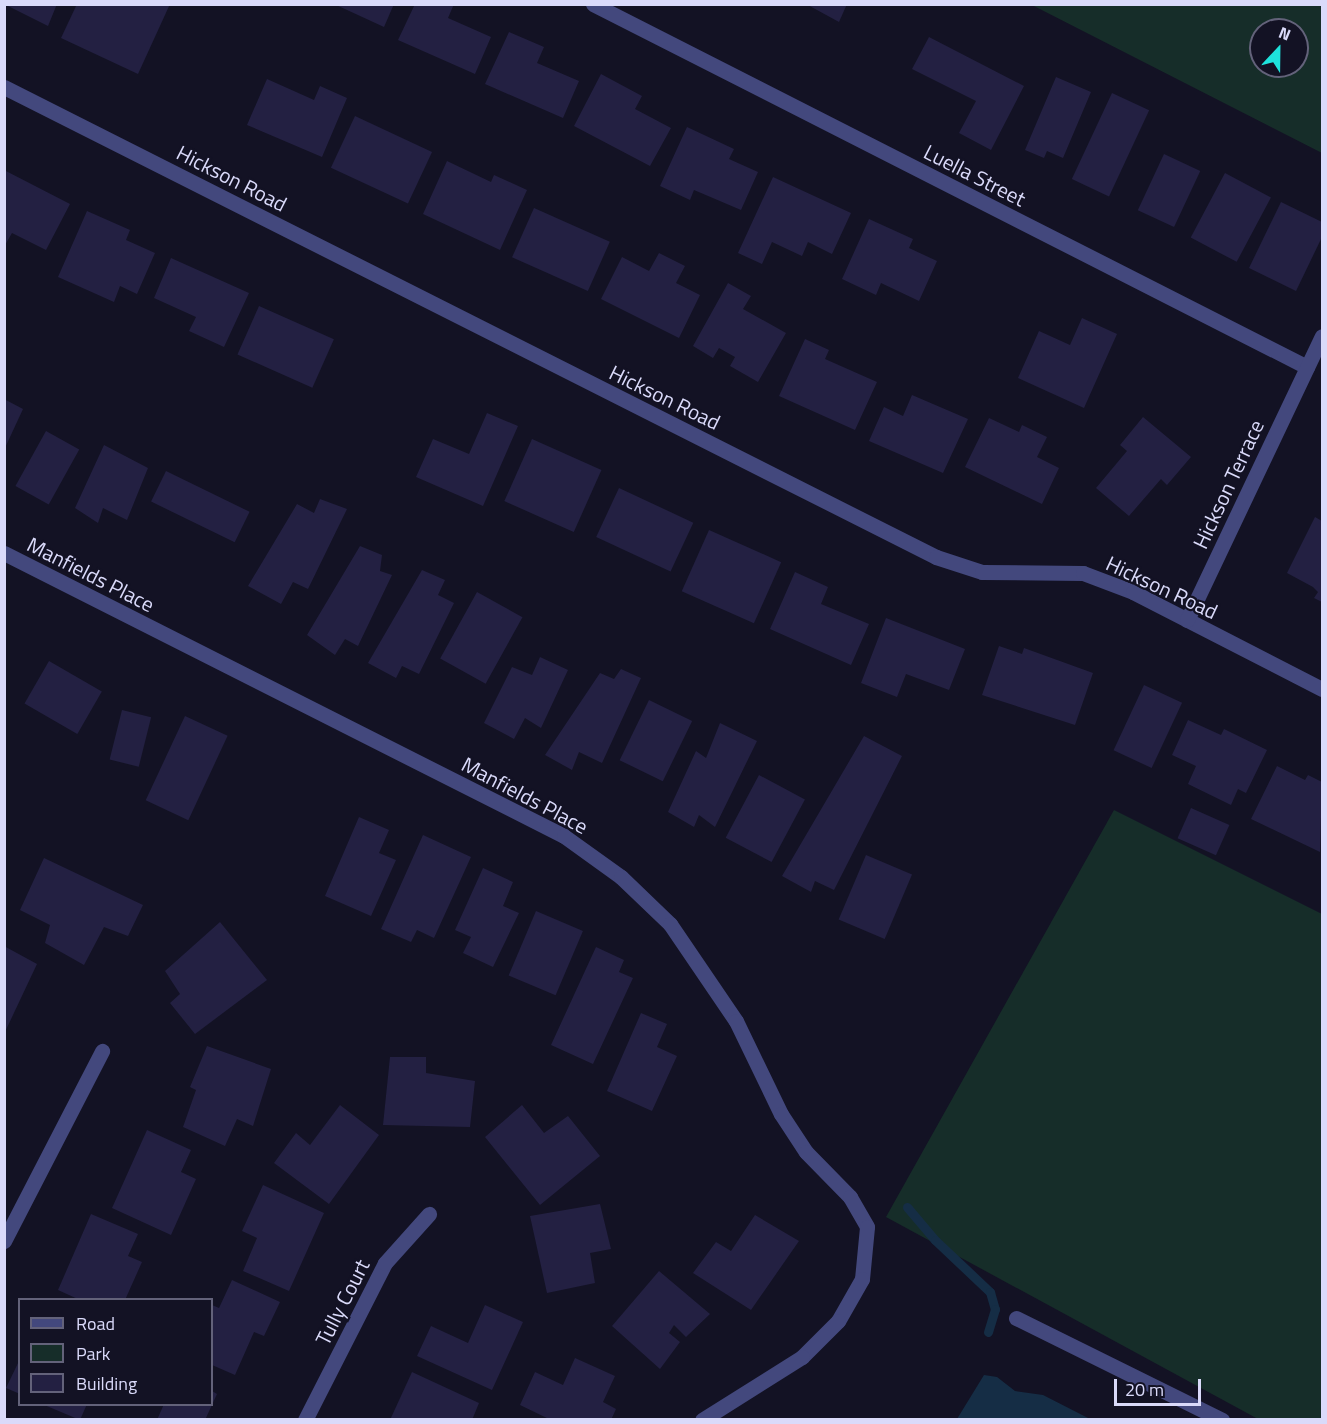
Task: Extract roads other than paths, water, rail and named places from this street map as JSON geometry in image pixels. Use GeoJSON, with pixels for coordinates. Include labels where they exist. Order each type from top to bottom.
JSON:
{"type":"FeatureCollection","features":[{"type":"Feature","properties":{"kind":"street","name":"Luella Street"},"geometry":{"type":"LineString","coordinates":[[593,4],[1307,367]]}},
{"type":"Feature","properties":{"kind":"street","name":"Hickson Road"},"geometry":{"type":"LineString","coordinates":[[4,87],[936,557],[982,572],[1083,573],[1187,620],[1323,689]]}},
{"type":"Feature","properties":{"kind":"street"},"geometry":{"type":"LineString","coordinates":[[1307,367],[1323,336]]}},
{"type":"Feature","properties":{"kind":"street","name":"Hickson Terrace"},"geometry":{"type":"LineString","coordinates":[[1187,620],[1307,367]]}},
{"type":"Feature","properties":{"kind":"street","name":"Manfields Place"},"geometry":{"type":"LineString","coordinates":[[4,554],[564,836],[621,877],[670,924],[706,970],[781,1114],[806,1152],[850,1197],[867,1227],[862,1279],[820,1342],[702,1419]]}},
{"type":"Feature","properties":{"kind":"street"},"geometry":{"type":"LineString","coordinates":[[4,1240],[102,1051]]}},
{"type":"Feature","properties":{"kind":"street","name":"Tully Court"},"geometry":{"type":"LineString","coordinates":[[305,1419],[385,1263],[429,1214]]}},
{"type":"Feature","properties":{"kind":"street"},"geometry":{"type":"LineString","coordinates":[[1016,1318],[1222,1419]]}},
{"type":"Feature","properties":{"kind":"water"},"geometry":{"type":"Polygon","coordinates":[[[984,1375],[997,1377],[1015,1391],[1043,1395],[1090,1419],[957,1419],[984,1375]]]}},
{"type":"Feature","properties":{"kind":"waterway"},"geometry":{"type":"LineString","coordinates":[[907,1207],[935,1240],[990,1292],[995,1309],[988,1332]]}}]}
